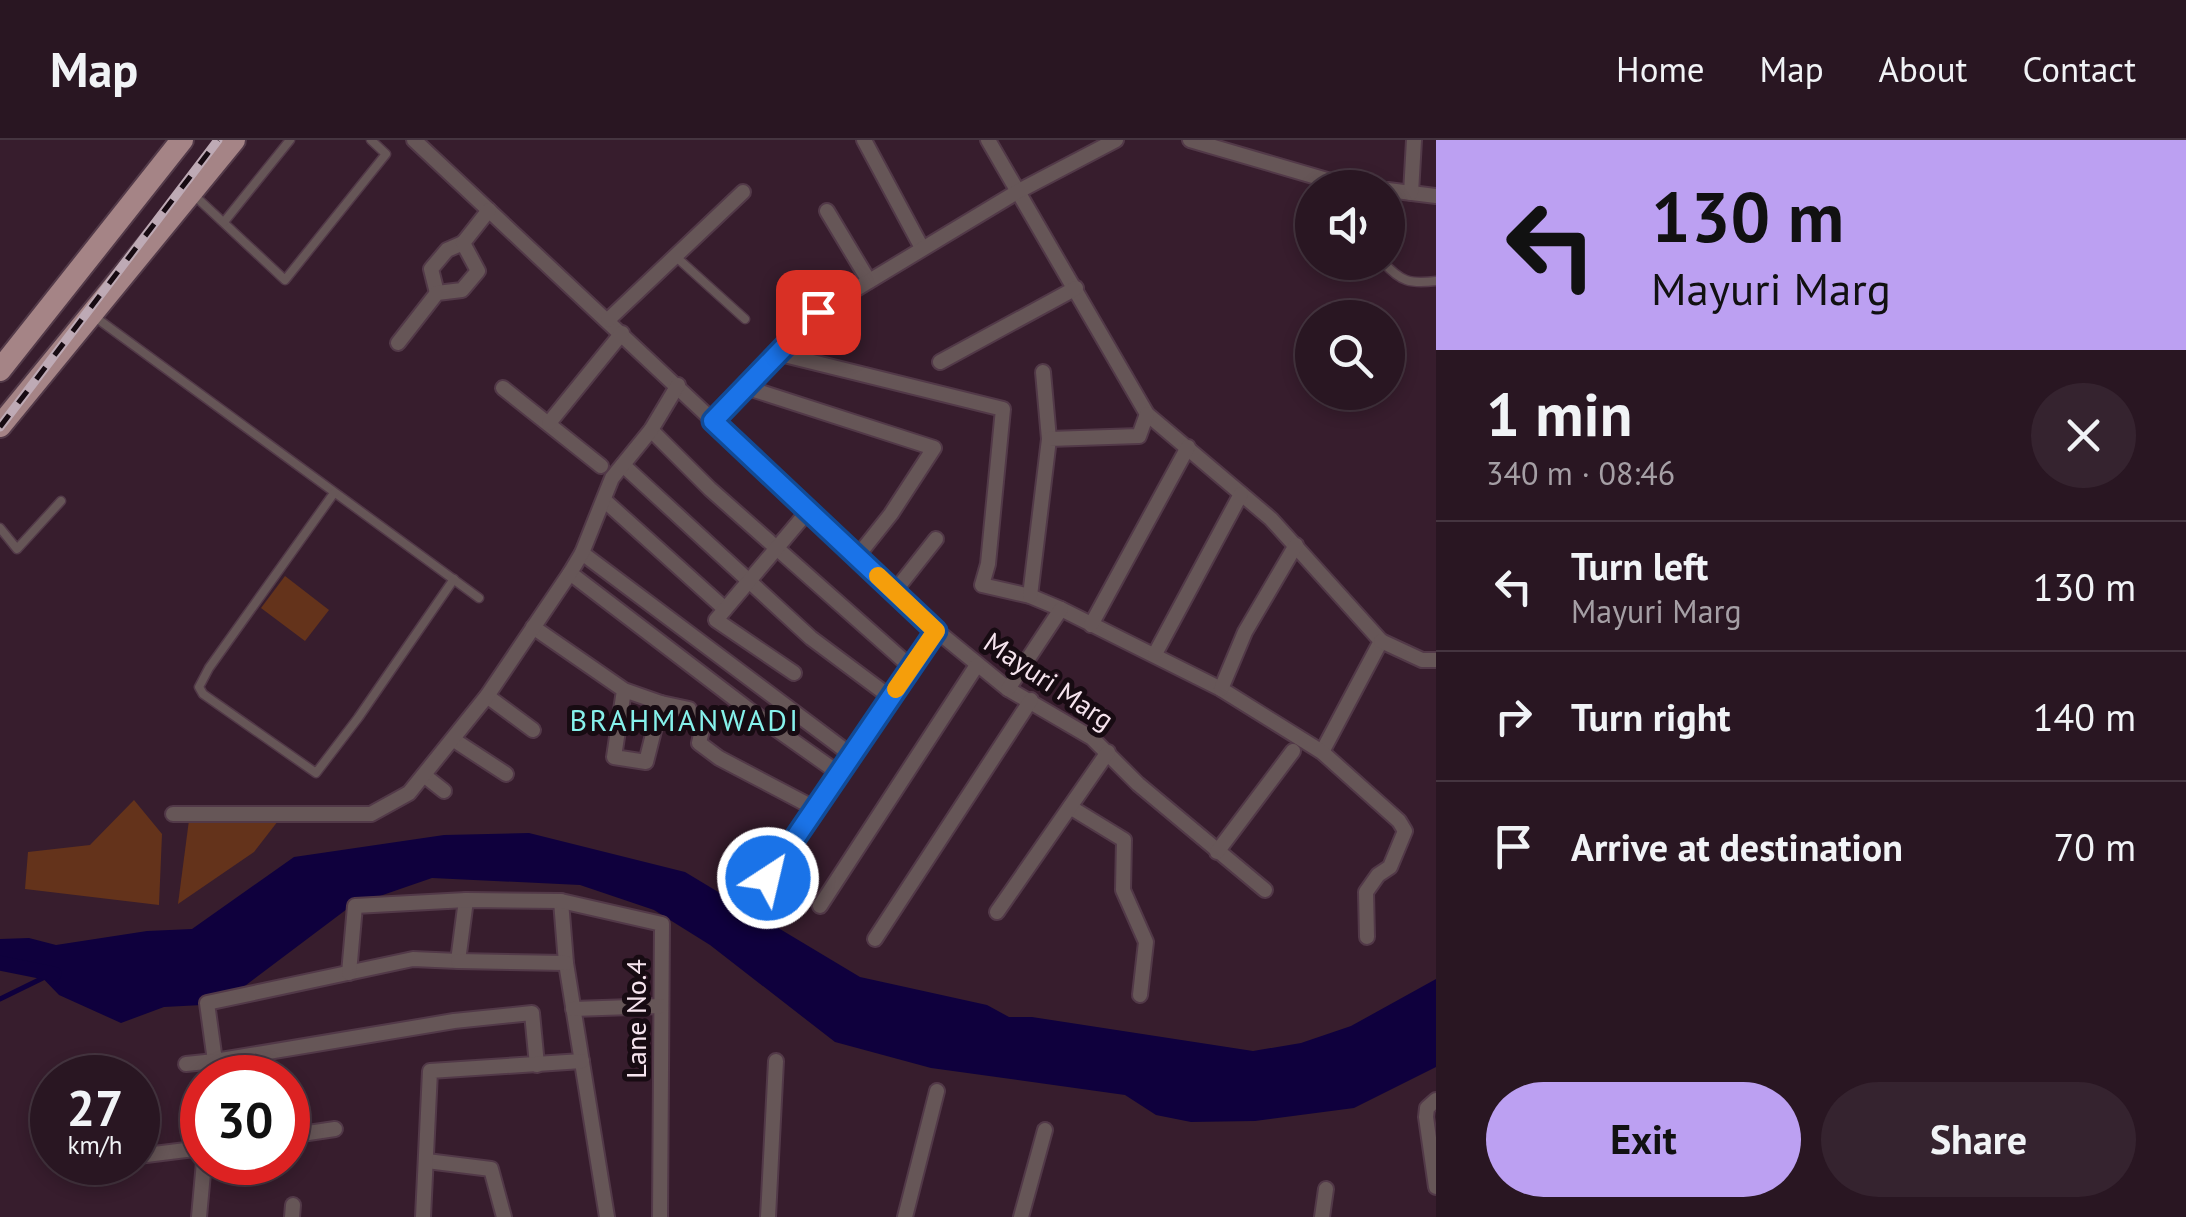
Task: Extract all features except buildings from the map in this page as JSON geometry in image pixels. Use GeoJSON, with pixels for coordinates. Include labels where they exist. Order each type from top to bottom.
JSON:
{"type":"FeatureCollection","features":[{"type":"Feature","properties":{"kind":"main road"},"geometry":{"type":"LineString","coordinates":[[0,370],[182,140]]}},
{"type":"Feature","properties":{"kind":"main road"},"geometry":{"type":"LineString","coordinates":[[0,426],[234,140]]}},
{"type":"Feature","properties":{"kind":"street","name":"Mayuri Marg"},"geometry":{"type":"LineString","coordinates":[[414,140],[936,631],[1008,689],[1108,752],[1138,784],[1265,890]]}},
{"type":"Feature","properties":{"kind":"street"},"geometry":{"type":"LineString","coordinates":[[864,140],[922,248]]}},
{"type":"Feature","properties":{"kind":"street"},"geometry":{"type":"LineString","coordinates":[[988,140],[1146,414],[1296,546],[1381,641],[1422,660],[1436,660]]}},
{"type":"Feature","properties":{"kind":"street"},"geometry":{"type":"LineString","coordinates":[[713,421],[818,312],[1017,192],[1116,140]]}},
{"type":"Feature","properties":{"kind":"street"},"geometry":{"type":"LineString","coordinates":[[1190,140],[1295,171]]}},
{"type":"Feature","properties":{"kind":"street"},"geometry":{"type":"LineString","coordinates":[[1411,192],[1414,140]]}},
{"type":"Feature","properties":{"kind":"street"},"geometry":{"type":"LineString","coordinates":[[1405,191],[1436,196]]}},
{"type":"Feature","properties":{"kind":"street"},"geometry":{"type":"LineString","coordinates":[[608,320],[743,192]]}},
{"type":"Feature","properties":{"kind":"street"},"geometry":{"type":"LineString","coordinates":[[438,293],[431,269],[447,250],[463,243],[489,210]]}},
{"type":"Feature","properties":{"kind":"street"},"geometry":{"type":"LineString","coordinates":[[826,211],[869,281]]}},
{"type":"Feature","properties":{"kind":"street"},"geometry":{"type":"LineString","coordinates":[[398,344],[438,293],[462,290],[478,271],[463,243]]}},
{"type":"Feature","properties":{"kind":"street"},"geometry":{"type":"LineString","coordinates":[[940,362],[1076,288]]}},
{"type":"Feature","properties":{"kind":"street"},"geometry":{"type":"LineString","coordinates":[[549,423],[622,333]]}},
{"type":"Feature","properties":{"kind":"street"},"geometry":{"type":"LineString","coordinates":[[776,353],[1003,409],[988,564],[982,585],[1030,596],[1060,609],[1221,689],[1322,752],[1399,821],[1405,831],[1390,867],[1378,875],[1366,892],[1367,937]]}},
{"type":"Feature","properties":{"kind":"street"},"geometry":{"type":"LineString","coordinates":[[1030,596],[1049,439],[1042,372]]}},
{"type":"Feature","properties":{"kind":"street"},"geometry":{"type":"LineString","coordinates":[[172,814],[371,814],[410,794],[487,696],[570,573],[582,554],[612,478],[651,430],[678,385]]}},
{"type":"Feature","properties":{"kind":"street"},"geometry":{"type":"LineString","coordinates":[[503,388],[601,466]]}},
{"type":"Feature","properties":{"kind":"street"},"geometry":{"type":"LineString","coordinates":[[745,388],[934,448],[891,514],[856,558]]}},
{"type":"Feature","properties":{"kind":"street"},"geometry":{"type":"LineString","coordinates":[[1049,439],[1139,436],[1146,414]]}},
{"type":"Feature","properties":{"kind":"street"},"geometry":{"type":"LineString","coordinates":[[651,430],[710,490],[912,668]]}},
{"type":"Feature","properties":{"kind":"street"},"geometry":{"type":"LineString","coordinates":[[1092,625],[1188,447]]}},
{"type":"Feature","properties":{"kind":"street"},"geometry":{"type":"LineString","coordinates":[[623,465],[810,638],[890,698]]}},
{"type":"Feature","properties":{"kind":"street"},"geometry":{"type":"LineString","coordinates":[[1155,654],[1241,494]]}},
{"type":"Feature","properties":{"kind":"street"},"geometry":{"type":"LineString","coordinates":[[604,500],[725,609]]}},
{"type":"Feature","properties":{"kind":"street"},"geometry":{"type":"LineString","coordinates":[[794,673],[716,620],[808,511]]}},
{"type":"Feature","properties":{"kind":"street"},"geometry":{"type":"LineString","coordinates":[[895,591],[936,538]]}},
{"type":"Feature","properties":{"kind":"street"},"geometry":{"type":"LineString","coordinates":[[1221,689],[1245,632],[1296,546]]}},
{"type":"Feature","properties":{"kind":"street"},"geometry":{"type":"LineString","coordinates":[[582,554],[850,754]]}},
{"type":"Feature","properties":{"kind":"street"},"geometry":{"type":"LineString","coordinates":[[570,573],[837,772]]}},
{"type":"Feature","properties":{"kind":"street"},"geometry":{"type":"LineString","coordinates":[[1008,689],[1060,609]]}},
{"type":"Feature","properties":{"kind":"street"},"geometry":{"type":"LineString","coordinates":[[532,627],[624,690],[688,709],[688,720],[702,730],[699,743],[719,758],[816,810]]}},
{"type":"Feature","properties":{"kind":"street"},"geometry":{"type":"LineString","coordinates":[[768,878],[936,631]]}},
{"type":"Feature","properties":{"kind":"street"},"geometry":{"type":"LineString","coordinates":[[1322,752],[1381,641]]}},
{"type":"Feature","properties":{"kind":"street"},"geometry":{"type":"LineString","coordinates":[[820,906],[977,665]]}},
{"type":"Feature","properties":{"kind":"street"},"geometry":{"type":"LineString","coordinates":[[624,690],[614,757],[646,762],[661,704]]}},
{"type":"Feature","properties":{"kind":"street"},"geometry":{"type":"LineString","coordinates":[[487,696],[533,730]]}},
{"type":"Feature","properties":{"kind":"street"},"geometry":{"type":"LineString","coordinates":[[874,939],[1031,700]]}},
{"type":"Feature","properties":{"kind":"street"},"geometry":{"type":"LineString","coordinates":[[454,740],[506,774]]}},
{"type":"Feature","properties":{"kind":"street"},"geometry":{"type":"LineString","coordinates":[[1217,852],[1293,750]]}},
{"type":"Feature","properties":{"kind":"street"},"geometry":{"type":"LineString","coordinates":[[997,912],[1108,752]]}},
{"type":"Feature","properties":{"kind":"street"},"geometry":{"type":"LineString","coordinates":[[426,776],[444,791]]}},
{"type":"Feature","properties":{"kind":"street"},"geometry":{"type":"LineString","coordinates":[[1070,807],[1124,840],[1123,890],[1146,942],[1140,995]]}},
{"type":"Feature","properties":{"kind":"street"},"geometry":{"type":"LineString","coordinates":[[458,961],[466,900]]}},
{"type":"Feature","properties":{"kind":"street"},"geometry":{"type":"LineString","coordinates":[[349,973],[356,906],[466,900],[561,901],[566,964],[607,1217]]}},
{"type":"Feature","properties":{"kind":"street","name":"Lane No.4"},"geometry":{"type":"LineString","coordinates":[[561,901],[662,924],[660,1217]]}},
{"type":"Feature","properties":{"kind":"street"},"geometry":{"type":"LineString","coordinates":[[214,1055],[206,1003],[412,959],[566,964]]}},
{"type":"Feature","properties":{"kind":"street"},"geometry":{"type":"LineString","coordinates":[[573,1009],[662,1006]]}},
{"type":"Feature","properties":{"kind":"street"},"geometry":{"type":"LineString","coordinates":[[252,1055],[532,1013],[537,1064]]}},
{"type":"Feature","properties":{"kind":"street"},"geometry":{"type":"LineString","coordinates":[[768,1217],[776,1061]]}},
{"type":"Feature","properties":{"kind":"street"},"geometry":{"type":"LineString","coordinates":[[424,1217],[430,1070],[582,1062]]}},
{"type":"Feature","properties":{"kind":"street"},"geometry":{"type":"LineString","coordinates":[[906,1217],[937,1091]]}},
{"type":"Feature","properties":{"kind":"street"},"geometry":{"type":"LineString","coordinates":[[1436,1100],[1427,1108],[1426,1117],[1436,1187]]}},
{"type":"Feature","properties":{"kind":"street"},"geometry":{"type":"LineString","coordinates":[[310,1133],[335,1129]]}},
{"type":"Feature","properties":{"kind":"street"},"geometry":{"type":"LineString","coordinates":[[1021,1217],[1046,1130]]}},
{"type":"Feature","properties":{"kind":"street"},"geometry":{"type":"LineString","coordinates":[[427,1161],[492,1169],[504,1217]]}},
{"type":"Feature","properties":{"kind":"street"},"geometry":{"type":"LineString","coordinates":[[199,1217],[202,1185]]}},
{"type":"Feature","properties":{"kind":"street"},"geometry":{"type":"LineString","coordinates":[[1322,1217],[1326,1190]]}},
{"type":"Feature","properties":{"kind":"lane"},"geometry":{"type":"LineString","coordinates":[[224,222],[290,140]]}},
{"type":"Feature","properties":{"kind":"lane"},"geometry":{"type":"LineString","coordinates":[[192,192],[285,280],[386,154],[370,140]]}},
{"type":"Feature","properties":{"kind":"lane"},"geometry":{"type":"LineString","coordinates":[[674,255],[745,319]]}},
{"type":"Feature","properties":{"kind":"lane"},"geometry":{"type":"LineString","coordinates":[[1400,280],[1412,284],[1436,281]]}},
{"type":"Feature","properties":{"kind":"lane"},"geometry":{"type":"LineString","coordinates":[[92,314],[479,598]]}},
{"type":"Feature","properties":{"kind":"lane"},"geometry":{"type":"LineString","coordinates":[[334,492],[200,687],[235,717],[316,774],[454,580]]}},
{"type":"Feature","properties":{"kind":"lane"},"geometry":{"type":"LineString","coordinates":[[0,528],[17,549],[60,501]]}},
{"type":"Feature","properties":{"kind":"shaded area"},"geometry":{"type":"Polygon","coordinates":[[[285,576],[329,610],[305,641],[261,608],[285,576]]]}},
{"type":"Feature","properties":{"kind":"shaded area"},"geometry":{"type":"Polygon","coordinates":[[[134,800],[162,834],[159,905],[25,889],[28,852],[90,845],[134,800]]]}},
{"type":"Feature","properties":{"kind":"shaded area"},"geometry":{"type":"Polygon","coordinates":[[[189,820],[278,821],[254,852],[178,904],[189,820]]]}},
{"type":"Feature","properties":{"kind":"shaded area"},"geometry":{"type":"Polygon","coordinates":[[[529,833],[685,872],[860,977],[987,1005],[1009,1017],[1032,1017],[1253,1051],[1301,1043],[1351,1026],[1436,979],[1436,1067],[1354,1108],[1255,1121],[1191,1122],[1156,1115],[1125,1095],[931,1068],[835,1042],[710,945],[654,910],[580,885],[432,878],[351,906],[221,1004],[164,1007],[121,1023],[59,995],[30,965],[0,970],[0,939],[29,938],[56,945],[147,931],[192,929],[294,857],[444,835],[529,833]]]}},
{"type":"Feature","properties":{"kind":"waterway"},"geometry":{"type":"LineString","coordinates":[[0,963],[54,974]]}},
{"type":"Feature","properties":{"kind":"waterway"},"geometry":{"type":"LineString","coordinates":[[0,999],[47,976]]}},
{"type":"Feature","properties":{"kind":"railway"},"geometry":{"type":"LineString","coordinates":[[0,427],[218,140]]}},
{"type":"Feature","properties":{"kind":"slow traffic"},"geometry":{"type":"LineString","coordinates":[[878,576],[936,631],[896,689]]}},
{"type":"Feature","properties":{"kind":"district","name":"BRAHMANWADI"},"geometry":{"type":"Point","coordinates":[685,721]}},
{"type":"Feature","properties":{"kind":"route"},"geometry":{"type":"LineString","coordinates":[[768,878],[936,631],[713,421],[818,312]]}}]}
